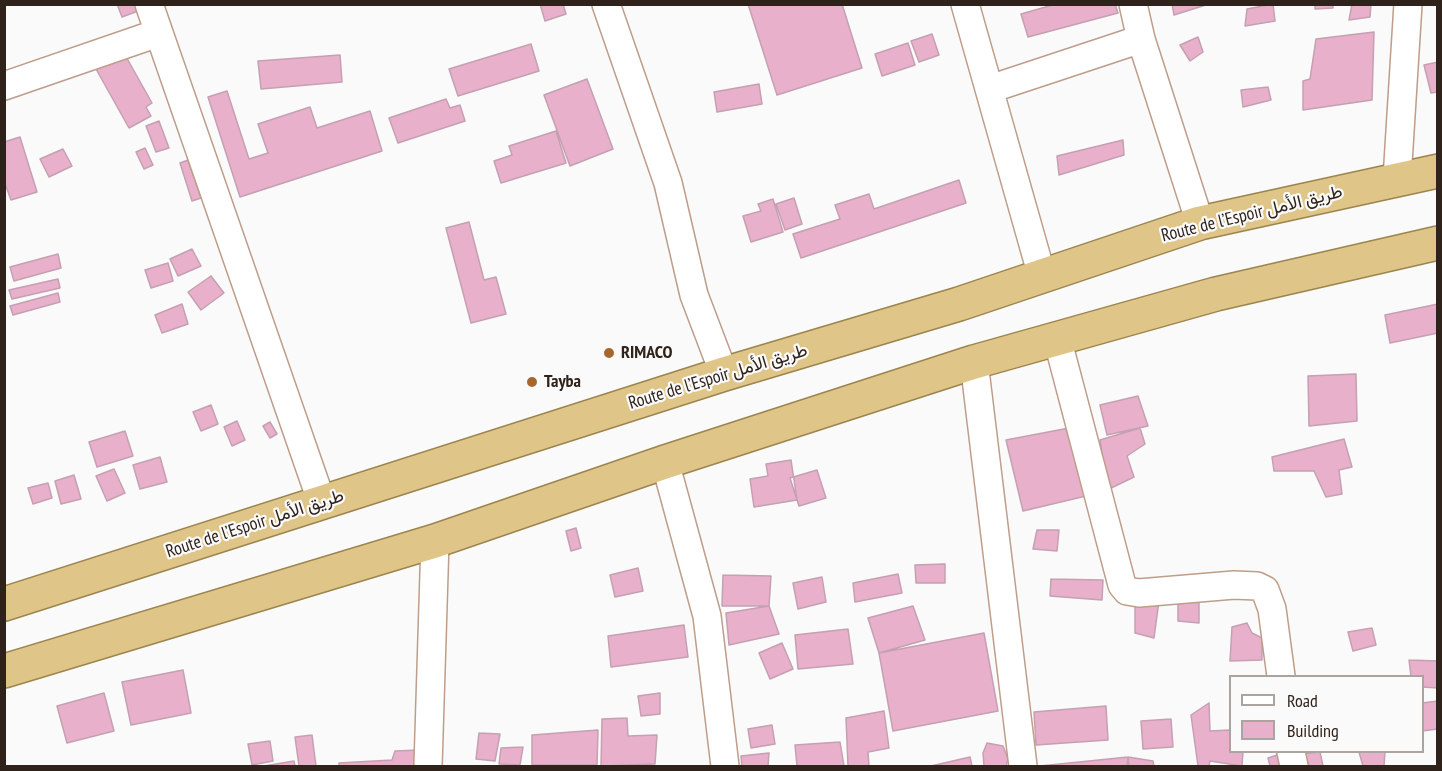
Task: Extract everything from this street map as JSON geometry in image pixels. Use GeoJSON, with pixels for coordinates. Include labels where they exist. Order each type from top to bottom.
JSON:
{"type":"FeatureCollection","features":[{"type":"Feature","properties":{"kind":"highway","name":"Route de l’Espoir طريق الأمل"},"geometry":{"type":"LineString","coordinates":[[4,604],[724,374],[1042,276],[1200,223],[1437,171]]}},
{"type":"Feature","properties":{"kind":"highway"},"geometry":{"type":"LineString","coordinates":[[4,671],[435,541],[665,462],[974,362],[1216,294],[1437,243]]}},
{"type":"Feature","properties":{"kind":"street"},"geometry":{"type":"LineString","coordinates":[[148,4],[322,503]]}},
{"type":"Feature","properties":{"kind":"street"},"geometry":{"type":"LineString","coordinates":[[606,4],[668,183],[694,295],[724,374]]}},
{"type":"Feature","properties":{"kind":"street"},"geometry":{"type":"LineString","coordinates":[[965,4],[1042,276]]}},
{"type":"Feature","properties":{"kind":"street"},"geometry":{"type":"LineString","coordinates":[[1133,4],[1141,39],[1200,223]]}},
{"type":"Feature","properties":{"kind":"street"},"geometry":{"type":"LineString","coordinates":[[1397,179],[1408,4]]}},
{"type":"Feature","properties":{"kind":"street"},"geometry":{"type":"LineString","coordinates":[[4,86],[158,33]]}},
{"type":"Feature","properties":{"kind":"street"},"geometry":{"type":"LineString","coordinates":[[990,89],[1141,39]]}},
{"type":"Feature","properties":{"kind":"street"},"geometry":{"type":"LineString","coordinates":[[1057,338],[1122,585],[1127,591],[1139,593],[1234,585],[1257,586],[1265,590],[1272,609],[1281,675]]}},
{"type":"Feature","properties":{"kind":"street"},"geometry":{"type":"LineString","coordinates":[[974,362],[1023,766]]}},
{"type":"Feature","properties":{"kind":"street"},"geometry":{"type":"LineString","coordinates":[[665,462],[707,616],[725,766]]}},
{"type":"Feature","properties":{"kind":"street"},"geometry":{"type":"LineString","coordinates":[[428,766],[435,541]]}},
{"type":"Feature","properties":{"kind":"building"},"geometry":{"type":"Polygon","coordinates":[[[117,4],[136,4],[138,11],[122,17],[117,4]]]}},
{"type":"Feature","properties":{"kind":"building"},"geometry":{"type":"Polygon","coordinates":[[[540,4],[563,4],[566,14],[545,21],[540,4]]]}},
{"type":"Feature","properties":{"kind":"building"},"geometry":{"type":"Polygon","coordinates":[[[748,4],[842,4],[862,68],[777,95],[748,4]]]}},
{"type":"Feature","properties":{"kind":"building"},"geometry":{"type":"Polygon","coordinates":[[[1056,4],[1115,4],[1118,13],[1028,37],[1021,14],[1056,4]]]}},
{"type":"Feature","properties":{"kind":"building"},"geometry":{"type":"Polygon","coordinates":[[[1172,4],[1209,4],[1174,15],[1172,4]]]}},
{"type":"Feature","properties":{"kind":"building"},"geometry":{"type":"Polygon","coordinates":[[[1273,4],[1275,21],[1245,26],[1247,9],[1273,4]]]}},
{"type":"Feature","properties":{"kind":"building"},"geometry":{"type":"Polygon","coordinates":[[[1315,4],[1333,4],[1333,8],[1315,9],[1315,4]]]}},
{"type":"Feature","properties":{"kind":"building"},"geometry":{"type":"Polygon","coordinates":[[[1352,4],[1371,4],[1370,17],[1349,20],[1352,4]]]}},
{"type":"Feature","properties":{"kind":"building"},"geometry":{"type":"Polygon","coordinates":[[[1374,32],[1372,100],[1303,110],[1303,81],[1310,79],[1316,39],[1374,32]]]}},
{"type":"Feature","properties":{"kind":"building"},"geometry":{"type":"Polygon","coordinates":[[[932,34],[939,55],[919,62],[911,41],[932,34]]]}},
{"type":"Feature","properties":{"kind":"building"},"geometry":{"type":"Polygon","coordinates":[[[1198,37],[1203,52],[1190,61],[1180,45],[1198,37]]]}},
{"type":"Feature","properties":{"kind":"building"},"geometry":{"type":"Polygon","coordinates":[[[908,43],[915,65],[882,76],[875,54],[908,43]]]}},
{"type":"Feature","properties":{"kind":"building"},"geometry":{"type":"Polygon","coordinates":[[[531,44],[539,71],[458,96],[449,69],[531,44]]]}},
{"type":"Feature","properties":{"kind":"building"},"geometry":{"type":"Polygon","coordinates":[[[124,53],[152,103],[146,107],[151,116],[129,128],[96,69],[124,53]]]}},
{"type":"Feature","properties":{"kind":"building"},"geometry":{"type":"Polygon","coordinates":[[[340,55],[342,82],[261,89],[258,61],[340,55]]]}},
{"type":"Feature","properties":{"kind":"building"},"geometry":{"type":"Polygon","coordinates":[[[1438,62],[1438,92],[1431,93],[1424,65],[1438,62]]]}},
{"type":"Feature","properties":{"kind":"building"},"geometry":{"type":"Polygon","coordinates":[[[587,79],[613,149],[570,166],[544,95],[587,79]]]}},
{"type":"Feature","properties":{"kind":"building"},"geometry":{"type":"Polygon","coordinates":[[[759,84],[762,104],[717,112],[714,92],[759,84]]]}},
{"type":"Feature","properties":{"kind":"building"},"geometry":{"type":"Polygon","coordinates":[[[1268,87],[1271,100],[1243,107],[1241,90],[1268,87]]]}},
{"type":"Feature","properties":{"kind":"building"},"geometry":{"type":"Polygon","coordinates":[[[227,91],[249,159],[268,153],[258,124],[310,107],[317,128],[370,111],[382,151],[240,197],[208,97],[227,91]]]}},
{"type":"Feature","properties":{"kind":"building"},"geometry":{"type":"Polygon","coordinates":[[[446,99],[450,108],[460,105],[465,121],[398,143],[389,118],[446,99]]]}},
{"type":"Feature","properties":{"kind":"building"},"geometry":{"type":"Polygon","coordinates":[[[159,121],[169,148],[156,152],[146,126],[159,121]]]}},
{"type":"Feature","properties":{"kind":"building"},"geometry":{"type":"Polygon","coordinates":[[[556,131],[566,163],[501,183],[494,161],[512,155],[509,146],[556,131]]]}},
{"type":"Feature","properties":{"kind":"building"},"geometry":{"type":"Polygon","coordinates":[[[20,137],[37,192],[11,200],[4,181],[4,142],[20,137]]]}},
{"type":"Feature","properties":{"kind":"building"},"geometry":{"type":"Polygon","coordinates":[[[1123,140],[1124,155],[1059,175],[1057,156],[1123,140]]]}},
{"type":"Feature","properties":{"kind":"building"},"geometry":{"type":"Polygon","coordinates":[[[145,148],[153,165],[144,169],[136,152],[145,148]]]}},
{"type":"Feature","properties":{"kind":"building"},"geometry":{"type":"Polygon","coordinates":[[[63,149],[72,166],[49,177],[40,159],[63,149]]]}},
{"type":"Feature","properties":{"kind":"building"},"geometry":{"type":"Polygon","coordinates":[[[188,160],[201,198],[192,201],[180,163],[188,160]]]}},
{"type":"Feature","properties":{"kind":"building"},"geometry":{"type":"Polygon","coordinates":[[[959,180],[966,203],[801,258],[793,234],[840,219],[835,205],[869,194],[874,209],[959,180]]]}},
{"type":"Feature","properties":{"kind":"building"},"geometry":{"type":"Polygon","coordinates":[[[794,198],[802,224],[785,230],[776,204],[794,198]]]}},
{"type":"Feature","properties":{"kind":"building"},"geometry":{"type":"Polygon","coordinates":[[[773,199],[783,232],[751,242],[743,216],[761,211],[758,204],[773,199]]]}},
{"type":"Feature","properties":{"kind":"building"},"geometry":{"type":"Polygon","coordinates":[[[469,222],[484,280],[496,277],[506,314],[471,323],[446,228],[469,222]]]}},
{"type":"Feature","properties":{"kind":"building"},"geometry":{"type":"Polygon","coordinates":[[[192,249],[201,266],[178,276],[170,259],[192,249]]]}},
{"type":"Feature","properties":{"kind":"building"},"geometry":{"type":"Polygon","coordinates":[[[58,254],[61,268],[14,281],[10,267],[58,254]]]}},
{"type":"Feature","properties":{"kind":"building"},"geometry":{"type":"Polygon","coordinates":[[[168,263],[173,281],[151,288],[145,270],[168,263]]]}},
{"type":"Feature","properties":{"kind":"building"},"geometry":{"type":"Polygon","coordinates":[[[211,276],[224,293],[201,310],[188,292],[211,276]]]}},
{"type":"Feature","properties":{"kind":"building"},"geometry":{"type":"Polygon","coordinates":[[[58,279],[60,288],[12,299],[9,290],[58,279]]]}},
{"type":"Feature","properties":{"kind":"building"},"geometry":{"type":"Polygon","coordinates":[[[58,293],[60,302],[13,315],[10,306],[58,293]]]}},
{"type":"Feature","properties":{"kind":"building"},"geometry":{"type":"Polygon","coordinates":[[[182,304],[188,324],[162,333],[155,315],[182,304]]]}},
{"type":"Feature","properties":{"kind":"building"},"geometry":{"type":"Polygon","coordinates":[[[1438,304],[1438,333],[1390,343],[1385,315],[1438,304]]]}},
{"type":"Feature","properties":{"kind":"building"},"geometry":{"type":"Polygon","coordinates":[[[1356,374],[1357,421],[1309,426],[1308,376],[1356,374]]]}},
{"type":"Feature","properties":{"kind":"building"},"geometry":{"type":"Polygon","coordinates":[[[1138,396],[1148,426],[1107,435],[1100,405],[1138,396]]]}},
{"type":"Feature","properties":{"kind":"building"},"geometry":{"type":"Polygon","coordinates":[[[211,405],[218,424],[201,431],[193,412],[211,405]]]}},
{"type":"Feature","properties":{"kind":"building"},"geometry":{"type":"Polygon","coordinates":[[[237,421],[245,440],[232,446],[224,427],[237,421]]]}},
{"type":"Feature","properties":{"kind":"building"},"geometry":{"type":"Polygon","coordinates":[[[270,422],[277,434],[270,438],[263,426],[270,422]]]}},
{"type":"Feature","properties":{"kind":"building"},"geometry":{"type":"Polygon","coordinates":[[[1069,428],[1086,496],[1023,511],[1006,440],[1069,428]]]}},
{"type":"Feature","properties":{"kind":"building"},"geometry":{"type":"Polygon","coordinates":[[[1140,428],[1145,444],[1127,456],[1134,477],[1107,490],[1100,440],[1140,428]]]}},
{"type":"Feature","properties":{"kind":"building"},"geometry":{"type":"Polygon","coordinates":[[[125,431],[133,456],[97,467],[89,442],[125,431]]]}},
{"type":"Feature","properties":{"kind":"building"},"geometry":{"type":"Polygon","coordinates":[[[1344,439],[1352,467],[1339,470],[1342,494],[1326,497],[1314,471],[1274,471],[1272,457],[1344,439]]]}},
{"type":"Feature","properties":{"kind":"building"},"geometry":{"type":"Polygon","coordinates":[[[160,457],[167,482],[140,489],[133,465],[160,457]]]}},
{"type":"Feature","properties":{"kind":"building"},"geometry":{"type":"Polygon","coordinates":[[[791,460],[797,500],[754,507],[750,479],[768,476],[766,464],[791,460]]]}},
{"type":"Feature","properties":{"kind":"building"},"geometry":{"type":"Polygon","coordinates":[[[114,469],[125,493],[107,501],[96,476],[114,469]]]}},
{"type":"Feature","properties":{"kind":"building"},"geometry":{"type":"Polygon","coordinates":[[[817,470],[826,498],[799,506],[790,478],[817,470]]]}},
{"type":"Feature","properties":{"kind":"building"},"geometry":{"type":"Polygon","coordinates":[[[74,475],[81,499],[61,504],[55,481],[74,475]]]}},
{"type":"Feature","properties":{"kind":"building"},"geometry":{"type":"Polygon","coordinates":[[[48,483],[52,498],[33,504],[28,488],[48,483]]]}},
{"type":"Feature","properties":{"kind":"building"},"geometry":{"type":"Polygon","coordinates":[[[576,528],[581,548],[571,551],[566,531],[576,528]]]}},
{"type":"Feature","properties":{"kind":"building"},"geometry":{"type":"Polygon","coordinates":[[[1037,530],[1059,530],[1057,551],[1033,549],[1037,530]]]}},
{"type":"Feature","properties":{"kind":"building"},"geometry":{"type":"Polygon","coordinates":[[[945,564],[945,583],[916,583],[915,565],[945,564]]]}},
{"type":"Feature","properties":{"kind":"building"},"geometry":{"type":"Polygon","coordinates":[[[638,568],[643,591],[615,597],[610,575],[638,568]]]}},
{"type":"Feature","properties":{"kind":"building"},"geometry":{"type":"Polygon","coordinates":[[[898,574],[902,593],[855,602],[853,583],[898,574]]]}},
{"type":"Feature","properties":{"kind":"building"},"geometry":{"type":"Polygon","coordinates":[[[723,575],[771,576],[769,606],[722,606],[723,575]]]}},
{"type":"Feature","properties":{"kind":"building"},"geometry":{"type":"Polygon","coordinates":[[[822,577],[826,602],[798,609],[793,583],[822,577]]]}},
{"type":"Feature","properties":{"kind":"building"},"geometry":{"type":"Polygon","coordinates":[[[1051,579],[1103,580],[1102,600],[1050,596],[1051,579]]]}},
{"type":"Feature","properties":{"kind":"building"},"geometry":{"type":"Polygon","coordinates":[[[1199,595],[1199,623],[1178,621],[1178,599],[1199,595]]]}},
{"type":"Feature","properties":{"kind":"building"},"geometry":{"type":"Polygon","coordinates":[[[1159,601],[1154,638],[1135,633],[1135,604],[1159,601]]]}},
{"type":"Feature","properties":{"kind":"building"},"geometry":{"type":"Polygon","coordinates":[[[769,606],[779,634],[729,645],[726,613],[769,606]]]}},
{"type":"Feature","properties":{"kind":"building"},"geometry":{"type":"Polygon","coordinates":[[[913,606],[925,640],[879,653],[868,618],[913,606]]]}},
{"type":"Feature","properties":{"kind":"building"},"geometry":{"type":"Polygon","coordinates":[[[1247,623],[1252,633],[1262,638],[1262,660],[1230,661],[1232,627],[1247,623]]]}},
{"type":"Feature","properties":{"kind":"building"},"geometry":{"type":"Polygon","coordinates":[[[684,625],[688,657],[611,667],[608,636],[684,625]]]}},
{"type":"Feature","properties":{"kind":"building"},"geometry":{"type":"Polygon","coordinates":[[[1372,628],[1376,645],[1353,651],[1348,632],[1372,628]]]}},
{"type":"Feature","properties":{"kind":"building"},"geometry":{"type":"Polygon","coordinates":[[[848,629],[853,664],[798,669],[795,635],[848,629]]]}},
{"type":"Feature","properties":{"kind":"building"},"geometry":{"type":"Polygon","coordinates":[[[984,633],[998,711],[893,731],[879,653],[984,633]]]}},
{"type":"Feature","properties":{"kind":"building"},"geometry":{"type":"Polygon","coordinates":[[[782,643],[793,669],[770,679],[759,653],[782,643]]]}},
{"type":"Feature","properties":{"kind":"building"},"geometry":{"type":"Polygon","coordinates":[[[1409,660],[1438,661],[1438,688],[1424,687],[1424,675],[1411,675],[1409,660]]]}},
{"type":"Feature","properties":{"kind":"building"},"geometry":{"type":"Polygon","coordinates":[[[183,670],[191,713],[131,725],[122,682],[183,670]]]}},
{"type":"Feature","properties":{"kind":"building"},"geometry":{"type":"Polygon","coordinates":[[[104,693],[114,731],[67,743],[57,706],[104,693]]]}},
{"type":"Feature","properties":{"kind":"building"},"geometry":{"type":"Polygon","coordinates":[[[660,693],[660,714],[641,716],[638,696],[660,693]]]}},
{"type":"Feature","properties":{"kind":"building"},"geometry":{"type":"Polygon","coordinates":[[[1438,701],[1438,729],[1424,731],[1424,703],[1438,701]]]}},
{"type":"Feature","properties":{"kind":"building"},"geometry":{"type":"Polygon","coordinates":[[[1209,703],[1210,731],[1229,730],[1229,753],[1243,753],[1242,766],[1210,761],[1209,766],[1198,766],[1191,715],[1209,703]]]}},
{"type":"Feature","properties":{"kind":"building"},"geometry":{"type":"Polygon","coordinates":[[[1106,706],[1108,740],[1036,745],[1034,712],[1106,706]]]}},
{"type":"Feature","properties":{"kind":"building"},"geometry":{"type":"Polygon","coordinates":[[[884,711],[889,748],[868,752],[869,766],[848,766],[846,718],[884,711]]]}},
{"type":"Feature","properties":{"kind":"building"},"geometry":{"type":"Polygon","coordinates":[[[627,718],[628,736],[657,735],[655,764],[601,766],[602,719],[627,718]]]}},
{"type":"Feature","properties":{"kind":"building"},"geometry":{"type":"Polygon","coordinates":[[[1171,719],[1173,747],[1143,749],[1141,721],[1171,719]]]}},
{"type":"Feature","properties":{"kind":"building"},"geometry":{"type":"Polygon","coordinates":[[[772,725],[775,744],[751,748],[748,729],[772,725]]]}},
{"type":"Feature","properties":{"kind":"building"},"geometry":{"type":"Polygon","coordinates":[[[598,730],[597,765],[532,765],[532,735],[598,730]]]}},
{"type":"Feature","properties":{"kind":"building"},"geometry":{"type":"Polygon","coordinates":[[[479,733],[500,734],[495,761],[476,759],[479,733]]]}},
{"type":"Feature","properties":{"kind":"building"},"geometry":{"type":"Polygon","coordinates":[[[312,735],[316,766],[299,766],[295,737],[312,735]]]}},
{"type":"Feature","properties":{"kind":"building"},"geometry":{"type":"Polygon","coordinates":[[[270,741],[273,761],[252,765],[248,744],[270,741]]]}},
{"type":"Feature","properties":{"kind":"building"},"geometry":{"type":"Polygon","coordinates":[[[840,742],[844,766],[797,766],[795,745],[840,742]]]}},
{"type":"Feature","properties":{"kind":"building"},"geometry":{"type":"Polygon","coordinates":[[[987,743],[1003,746],[1008,759],[1006,766],[984,766],[983,753],[987,743]]]}},
{"type":"Feature","properties":{"kind":"building"},"geometry":{"type":"Polygon","coordinates":[[[523,747],[520,765],[499,764],[501,748],[523,747]]]}},
{"type":"Feature","properties":{"kind":"building"},"geometry":{"type":"Polygon","coordinates":[[[419,750],[419,766],[339,766],[339,763],[392,760],[395,751],[419,750]]]}},
{"type":"Feature","properties":{"kind":"building"},"geometry":{"type":"Polygon","coordinates":[[[769,753],[768,766],[742,766],[741,756],[769,753]]]}},
{"type":"Feature","properties":{"kind":"building"},"geometry":{"type":"Polygon","coordinates":[[[1283,753],[1284,766],[1270,766],[1268,758],[1283,753]]]}},
{"type":"Feature","properties":{"kind":"building"},"geometry":{"type":"Polygon","coordinates":[[[1320,753],[1323,766],[1303,766],[1300,754],[1320,753]]]}},
{"type":"Feature","properties":{"kind":"building"},"geometry":{"type":"Polygon","coordinates":[[[1359,753],[1385,753],[1384,766],[1363,766],[1359,753]]]}},
{"type":"Feature","properties":{"kind":"building"},"geometry":{"type":"Polygon","coordinates":[[[970,757],[972,766],[931,766],[970,757]]]}},
{"type":"Feature","properties":{"kind":"building"},"geometry":{"type":"Polygon","coordinates":[[[1128,757],[1153,761],[1154,766],[1127,766],[1128,757]]]}},
{"type":"Feature","properties":{"kind":"building"},"geometry":{"type":"Polygon","coordinates":[[[1128,757],[1129,766],[1040,766],[1128,757]]]}},
{"type":"Feature","properties":{"kind":"building"},"geometry":{"type":"Polygon","coordinates":[[[294,761],[295,766],[264,766],[294,761]]]}},
{"type":"Feature","properties":{"kind":"place","name":"RIMACO"},"geometry":{"type":"Point","coordinates":[609,353]}},
{"type":"Feature","properties":{"kind":"place","name":"Tayba"},"geometry":{"type":"Point","coordinates":[532,382]}}]}
